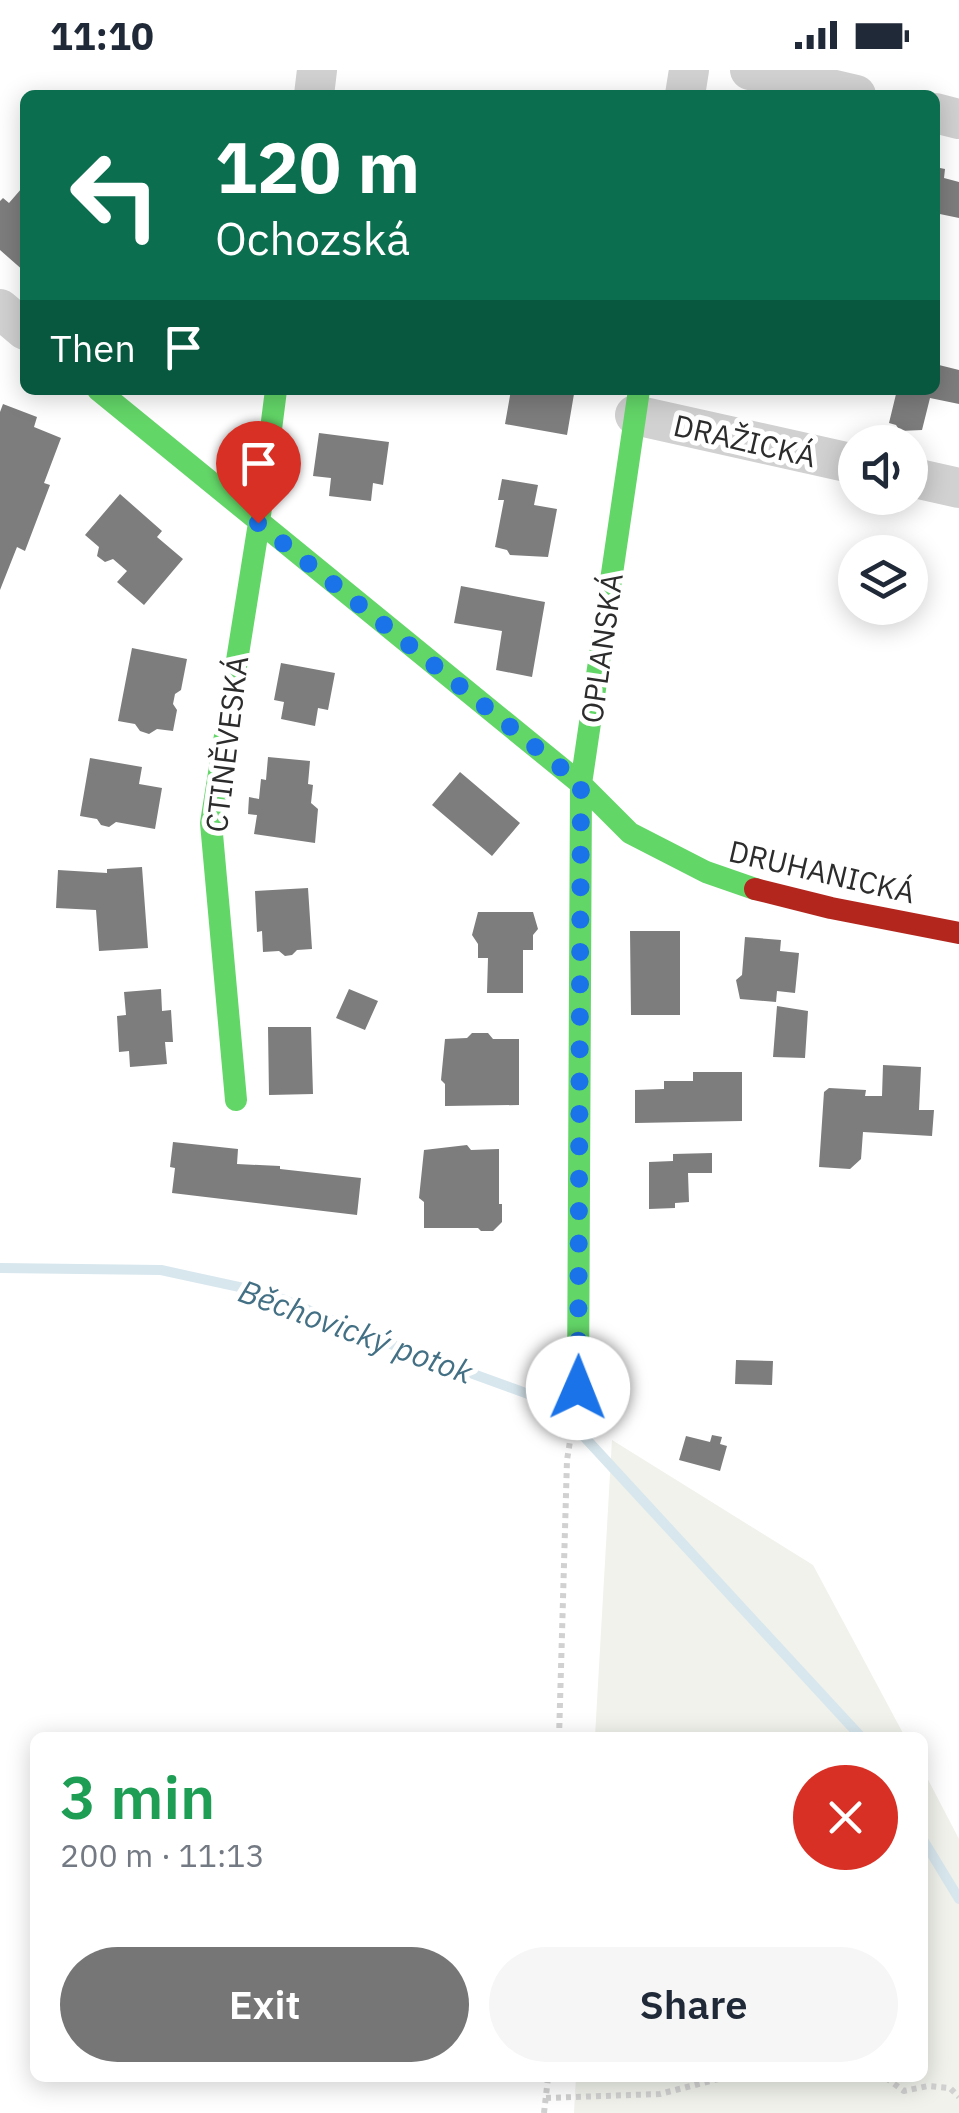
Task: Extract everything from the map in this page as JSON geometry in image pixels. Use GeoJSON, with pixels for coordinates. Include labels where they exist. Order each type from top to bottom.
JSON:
{"type":"FeatureCollection","features":[{"type":"Feature","properties":{"kind":"street"},"geometry":{"type":"LineString","coordinates":[[750,70],[835,90]]}},
{"type":"Feature","properties":{"kind":"street"},"geometry":{"type":"LineString","coordinates":[[0,309],[20,326]]}},
{"type":"Feature","properties":{"kind":"street","name":"DRUHANICKÁ"},"geometry":{"type":"LineString","coordinates":[[104,395],[581,784],[628,831],[710,876],[959,933]]}},
{"type":"Feature","properties":{"kind":"street","name":"CTINĚVESKÁ"},"geometry":{"type":"LineString","coordinates":[[236,1100],[211,823],[275,395]]}},
{"type":"Feature","properties":{"kind":"street","name":"DRAŽICKÁ"},"geometry":{"type":"LineString","coordinates":[[637,402],[838,459]]}},
{"type":"Feature","properties":{"kind":"street","name":"OPLANSKÁ"},"geometry":{"type":"LineString","coordinates":[[578,1388],[581,784],[637,402]]}},
{"type":"Feature","properties":{"kind":"street"},"geometry":{"type":"LineString","coordinates":[[928,481],[959,488]]}},
{"type":"Feature","properties":{"kind":"path"},"geometry":{"type":"LineString","coordinates":[[560,1732],[567,1460]]}},
{"type":"Feature","properties":{"kind":"path"},"geometry":{"type":"LineString","coordinates":[[544,2113],[548,2082]]}},
{"type":"Feature","properties":{"kind":"path"},"geometry":{"type":"LineString","coordinates":[[546,2098],[660,2094],[706,2082]]}},
{"type":"Feature","properties":{"kind":"path"},"geometry":{"type":"LineString","coordinates":[[892,2082],[904,2091],[928,2086],[950,2088],[959,2098]]}},
{"type":"Feature","properties":{"kind":"shaded area"},"geometry":{"type":"Polygon","coordinates":[[[612,1440],[813,1565],[902,1732],[595,1732],[612,1440]]]}},
{"type":"Feature","properties":{"kind":"shaded area"},"geometry":{"type":"Polygon","coordinates":[[[928,1780],[959,1839],[959,2113],[574,2113],[576,2082],[928,2082],[928,1780]]]}},
{"type":"Feature","properties":{"kind":"building"},"geometry":{"type":"Polygon","coordinates":[[[940,168],[945,169],[944,178],[959,182],[959,218],[940,214],[940,168]]]}},
{"type":"Feature","properties":{"kind":"building"},"geometry":{"type":"Polygon","coordinates":[[[20,190],[20,268],[0,250],[0,201],[3,198],[9,203],[20,190]]]}},
{"type":"Feature","properties":{"kind":"building"},"geometry":{"type":"Polygon","coordinates":[[[940,365],[959,370],[959,404],[930,398],[923,425],[889,423],[896,395],[940,395],[940,365]]]}},
{"type":"Feature","properties":{"kind":"building"},"geometry":{"type":"Polygon","coordinates":[[[510,395],[574,395],[567,435],[505,424],[510,395]]]}},
{"type":"Feature","properties":{"kind":"building"},"geometry":{"type":"Polygon","coordinates":[[[3,404],[37,417],[34,427],[61,438],[44,483],[50,485],[25,551],[17,547],[0,590],[0,412],[3,404]]]}},
{"type":"Feature","properties":{"kind":"building"},"geometry":{"type":"Polygon","coordinates":[[[319,433],[389,442],[383,485],[373,483],[371,501],[329,496],[331,478],[313,476],[319,433]]]}},
{"type":"Feature","properties":{"kind":"building"},"geometry":{"type":"Polygon","coordinates":[[[502,479],[538,485],[534,505],[557,509],[548,557],[510,555],[495,547],[504,500],[498,500],[502,479]]]}},
{"type":"Feature","properties":{"kind":"building"},"geometry":{"type":"Polygon","coordinates":[[[120,494],[162,531],[157,537],[183,559],[144,605],[117,582],[127,571],[113,559],[105,562],[97,556],[99,547],[85,535],[120,494]]]}},
{"type":"Feature","properties":{"kind":"building"},"geometry":{"type":"Polygon","coordinates":[[[461,586],[545,602],[532,677],[496,670],[502,631],[454,623],[461,586]]]}},
{"type":"Feature","properties":{"kind":"building"},"geometry":{"type":"Polygon","coordinates":[[[132,648],[187,659],[181,690],[175,694],[173,704],[177,710],[173,731],[157,729],[149,734],[135,724],[118,721],[132,648]]]}},
{"type":"Feature","properties":{"kind":"building"},"geometry":{"type":"Polygon","coordinates":[[[281,663],[335,673],[328,710],[318,708],[315,726],[281,719],[284,702],[274,700],[281,663]]]}},
{"type":"Feature","properties":{"kind":"building"},"geometry":{"type":"Polygon","coordinates":[[[268,757],[310,761],[311,803],[318,809],[315,843],[254,834],[257,815],[248,814],[249,797],[259,799],[268,757]]]}},
{"type":"Feature","properties":{"kind":"building"},"geometry":{"type":"Polygon","coordinates":[[[90,758],[142,767],[139,784],[162,788],[155,829],[116,822],[109,827],[97,819],[80,816],[90,758]]]}},
{"type":"Feature","properties":{"kind":"building"},"geometry":{"type":"Polygon","coordinates":[[[460,772],[520,823],[492,856],[432,805],[460,772]]]}},
{"type":"Feature","properties":{"kind":"building"},"geometry":{"type":"Polygon","coordinates":[[[142,867],[148,948],[99,951],[96,910],[56,908],[58,870],[107,873],[107,869],[142,867]]]}},
{"type":"Feature","properties":{"kind":"building"},"geometry":{"type":"Polygon","coordinates":[[[308,888],[312,949],[285,956],[279,951],[263,952],[262,931],[257,932],[255,891],[308,888]]]}},
{"type":"Feature","properties":{"kind":"building"},"geometry":{"type":"Polygon","coordinates":[[[478,912],[533,912],[538,929],[533,935],[533,950],[523,950],[523,993],[487,993],[488,958],[478,958],[478,944],[472,935],[478,912]]]}},
{"type":"Feature","properties":{"kind":"building"},"geometry":{"type":"Polygon","coordinates":[[[630,931],[680,931],[680,1015],[631,1015],[630,931]]]}},
{"type":"Feature","properties":{"kind":"building"},"geometry":{"type":"Polygon","coordinates":[[[745,937],[781,940],[780,951],[799,953],[795,993],[777,991],[776,1002],[740,999],[736,980],[742,975],[745,937]]]}},
{"type":"Feature","properties":{"kind":"building"},"geometry":{"type":"Polygon","coordinates":[[[161,989],[162,1011],[171,1010],[173,1042],[165,1042],[167,1064],[130,1067],[129,1051],[119,1052],[117,1016],[126,1015],[124,992],[161,989]]]}},
{"type":"Feature","properties":{"kind":"building"},"geometry":{"type":"Polygon","coordinates":[[[349,989],[378,1001],[365,1030],[336,1018],[349,989]]]}},
{"type":"Feature","properties":{"kind":"building"},"geometry":{"type":"Polygon","coordinates":[[[777,1006],[808,1011],[805,1058],[773,1057],[777,1006]]]}},
{"type":"Feature","properties":{"kind":"building"},"geometry":{"type":"Polygon","coordinates":[[[268,1027],[311,1027],[313,1094],[269,1095],[268,1027]]]}},
{"type":"Feature","properties":{"kind":"building"},"geometry":{"type":"Polygon","coordinates":[[[472,1033],[488,1033],[493,1039],[519,1039],[519,1105],[445,1106],[445,1084],[441,1080],[445,1039],[467,1038],[472,1033]]]}},
{"type":"Feature","properties":{"kind":"building"},"geometry":{"type":"Polygon","coordinates":[[[883,1065],[921,1067],[919,1110],[934,1110],[932,1136],[863,1132],[861,1159],[850,1169],[819,1167],[824,1092],[829,1088],[866,1090],[865,1096],[882,1096],[883,1065]]]}},
{"type":"Feature","properties":{"kind":"building"},"geometry":{"type":"Polygon","coordinates":[[[693,1072],[742,1072],[742,1121],[635,1123],[635,1090],[664,1089],[664,1081],[693,1081],[693,1072]]]}},
{"type":"Feature","properties":{"kind":"building"},"geometry":{"type":"Polygon","coordinates":[[[173,1142],[238,1149],[237,1164],[361,1178],[357,1215],[172,1193],[173,1142]]]}},
{"type":"Feature","properties":{"kind":"building"},"geometry":{"type":"Polygon","coordinates":[[[467,1145],[471,1150],[499,1149],[502,1222],[493,1231],[424,1228],[424,1202],[419,1198],[424,1150],[467,1145]]]}},
{"type":"Feature","properties":{"kind":"building"},"geometry":{"type":"Polygon","coordinates":[[[712,1153],[712,1173],[688,1173],[689,1202],[675,1203],[675,1208],[649,1209],[649,1162],[673,1161],[673,1154],[712,1153]]]}},
{"type":"Feature","properties":{"kind":"building"},"geometry":{"type":"Polygon","coordinates":[[[736,1360],[773,1361],[772,1385],[735,1384],[736,1360]]]}},
{"type":"Feature","properties":{"kind":"building"},"geometry":{"type":"Polygon","coordinates":[[[712,1435],[722,1437],[720,1444],[727,1446],[720,1471],[679,1460],[686,1436],[710,1442],[712,1435]]]}},
{"type":"Feature","properties":{"kind":"waterway","name":"Běchovický potok"},"geometry":{"type":"LineString","coordinates":[[0,1268],[161,1270],[271,1294],[374,1338],[553,1403],[856,1732]]}},
{"type":"Feature","properties":{"kind":"waterway","name":"Běchovický potok"},"geometry":{"type":"LineString","coordinates":[[928,1848],[959,1899]]}},
{"type":"Feature","properties":{"kind":"traffic: fast"},"geometry":{"type":"LineString","coordinates":[[104,395],[581,784],[630,833],[706,872],[755,889]]}},
{"type":"Feature","properties":{"kind":"traffic: fast"},"geometry":{"type":"LineString","coordinates":[[236,1100],[211,823],[275,395]]}},
{"type":"Feature","properties":{"kind":"traffic: fast"},"geometry":{"type":"LineString","coordinates":[[578,1388],[581,784],[638,395]]}},
{"type":"Feature","properties":{"kind":"traffic: jam"},"geometry":{"type":"LineString","coordinates":[[755,889],[959,933]]}},
{"type":"Feature","properties":{"kind":"route"},"geometry":{"type":"LineString","coordinates":[[258,523],[581,784],[578,1388]]}}]}
